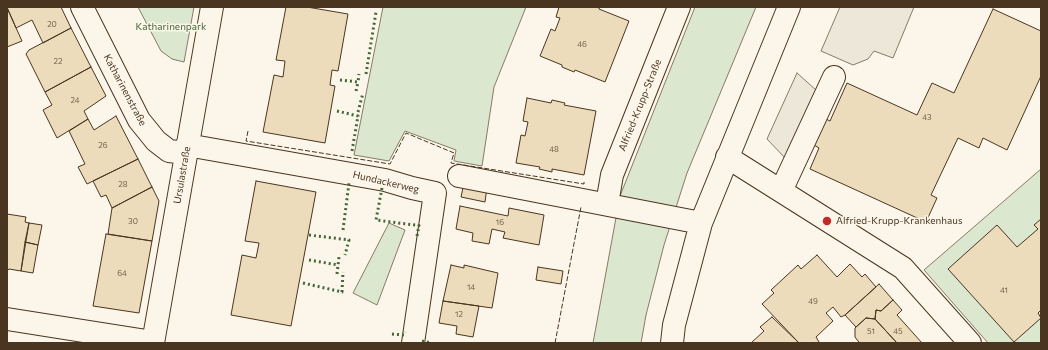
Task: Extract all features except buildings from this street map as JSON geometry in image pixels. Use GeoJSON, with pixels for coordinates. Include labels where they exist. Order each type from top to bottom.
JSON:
{"type":"FeatureCollection","features":[{"type":"Feature","properties":{"kind":"street","name":"Katharinenstraße"},"geometry":{"type":"LineString","coordinates":[[82,7],[139,120],[156,141],[169,151],[186,149]]}},
{"type":"Feature","properties":{"kind":"street","name":"Ursulastraße"},"geometry":{"type":"LineString","coordinates":[[153,343],[212,7]]}},
{"type":"Feature","properties":{"kind":"street","name":"Alfried-Krupp-Straße"},"geometry":{"type":"LineString","coordinates":[[607,204],[612,175],[679,7]]}},
{"type":"Feature","properties":{"kind":"street"},"geometry":{"type":"LineString","coordinates":[[672,343],[674,325],[701,223],[789,7]]}},
{"type":"Feature","properties":{"kind":"street"},"geometry":{"type":"LineString","coordinates":[[781,191],[834,77]]}},
{"type":"Feature","properties":{"kind":"street","name":"Hundackerweg"},"geometry":{"type":"LineString","coordinates":[[186,149],[385,180],[435,193],[413,343]]}},
{"type":"Feature","properties":{"kind":"street"},"geometry":{"type":"LineString","coordinates":[[727,157],[903,268],[970,343]]}},
{"type":"Feature","properties":{"kind":"street"},"geometry":{"type":"LineString","coordinates":[[459,176],[701,223]]}},
{"type":"Feature","properties":{"kind":"street"},"geometry":{"type":"LineString","coordinates":[[7,320],[153,343]]}},
{"type":"Feature","properties":{"kind":"green space","name":"Katharinenpark"},"geometry":{"type":"Polygon","coordinates":[[[138,7],[194,7],[184,62],[172,59],[161,51],[138,7]]]}},
{"type":"Feature","properties":{"kind":"green space"},"geometry":{"type":"Polygon","coordinates":[[[383,7],[526,7],[494,87],[482,166],[454,161],[456,150],[405,131],[389,161],[354,155],[383,7]]]}},
{"type":"Feature","properties":{"kind":"green space"},"geometry":{"type":"Polygon","coordinates":[[[695,7],[756,7],[687,173],[664,245],[646,315],[641,343],[593,343],[620,196],[695,7]]]}},
{"type":"Feature","properties":{"kind":"green space"},"geometry":{"type":"Polygon","coordinates":[[[1041,169],[1041,343],[988,343],[924,270],[1041,169]]]}},
{"type":"Feature","properties":{"kind":"green space"},"geometry":{"type":"Polygon","coordinates":[[[389,223],[405,230],[377,305],[353,293],[389,223]]]}},
{"type":"Feature","properties":{"kind":"shaded area"},"geometry":{"type":"Polygon","coordinates":[[[840,7],[914,7],[893,58],[874,51],[868,59],[853,65],[821,51],[840,7]]]}},
{"type":"Feature","properties":{"kind":"shaded area"},"geometry":{"type":"Polygon","coordinates":[[[797,73],[816,90],[786,159],[767,139],[797,73]]]}},
{"type":"Feature","properties":{"kind":"hedge"},"geometry":{"type":"LineString","coordinates":[[366,74],[376,12]]}},
{"type":"Feature","properties":{"kind":"hedge"},"geometry":{"type":"LineString","coordinates":[[340,80],[358,82],[359,74]]}},
{"type":"Feature","properties":{"kind":"hedge"},"geometry":{"type":"LineString","coordinates":[[356,91],[358,82]]}},
{"type":"Feature","properties":{"kind":"hedge"},"geometry":{"type":"LineString","coordinates":[[358,112],[363,93]]}},
{"type":"Feature","properties":{"kind":"hedge"},"geometry":{"type":"LineString","coordinates":[[337,111],[358,116],[352,151]]}},
{"type":"Feature","properties":{"kind":"hedge"},"geometry":{"type":"LineString","coordinates":[[343,230],[349,183]]}},
{"type":"Feature","properties":{"kind":"hedge"},"geometry":{"type":"LineString","coordinates":[[382,188],[376,220],[422,226]]}},
{"type":"Feature","properties":{"kind":"hedge"},"geometry":{"type":"LineString","coordinates":[[417,236],[419,225]]}},
{"type":"Feature","properties":{"kind":"hedge"},"geometry":{"type":"LineString","coordinates":[[309,235],[349,240],[345,255]]}},
{"type":"Feature","properties":{"kind":"hedge"},"geometry":{"type":"LineString","coordinates":[[337,274],[339,257]]}},
{"type":"Feature","properties":{"kind":"hedge"},"geometry":{"type":"LineString","coordinates":[[309,260],[338,265]]}},
{"type":"Feature","properties":{"kind":"hedge"},"geometry":{"type":"LineString","coordinates":[[303,283],[342,292],[343,272]]}},
{"type":"Feature","properties":{"kind":"hedge"},"geometry":{"type":"LineString","coordinates":[[392,334],[404,335],[405,332]]}},
{"type":"Feature","properties":{"kind":"hedge"},"geometry":{"type":"LineString","coordinates":[[422,341],[431,343]]}},
{"type":"Feature","properties":{"kind":"fence"},"geometry":{"type":"LineString","coordinates":[[248,131],[246,141],[390,164],[406,133],[454,153],[451,163],[584,184],[584,180]]}},
{"type":"Feature","properties":{"kind":"fence"},"geometry":{"type":"LineString","coordinates":[[555,343],[581,207]]}},
{"type":"Feature","properties":{"kind":"place","name":"Alfried-Krupp-Krankenhaus"},"geometry":{"type":"Point","coordinates":[827,221]}}]}
